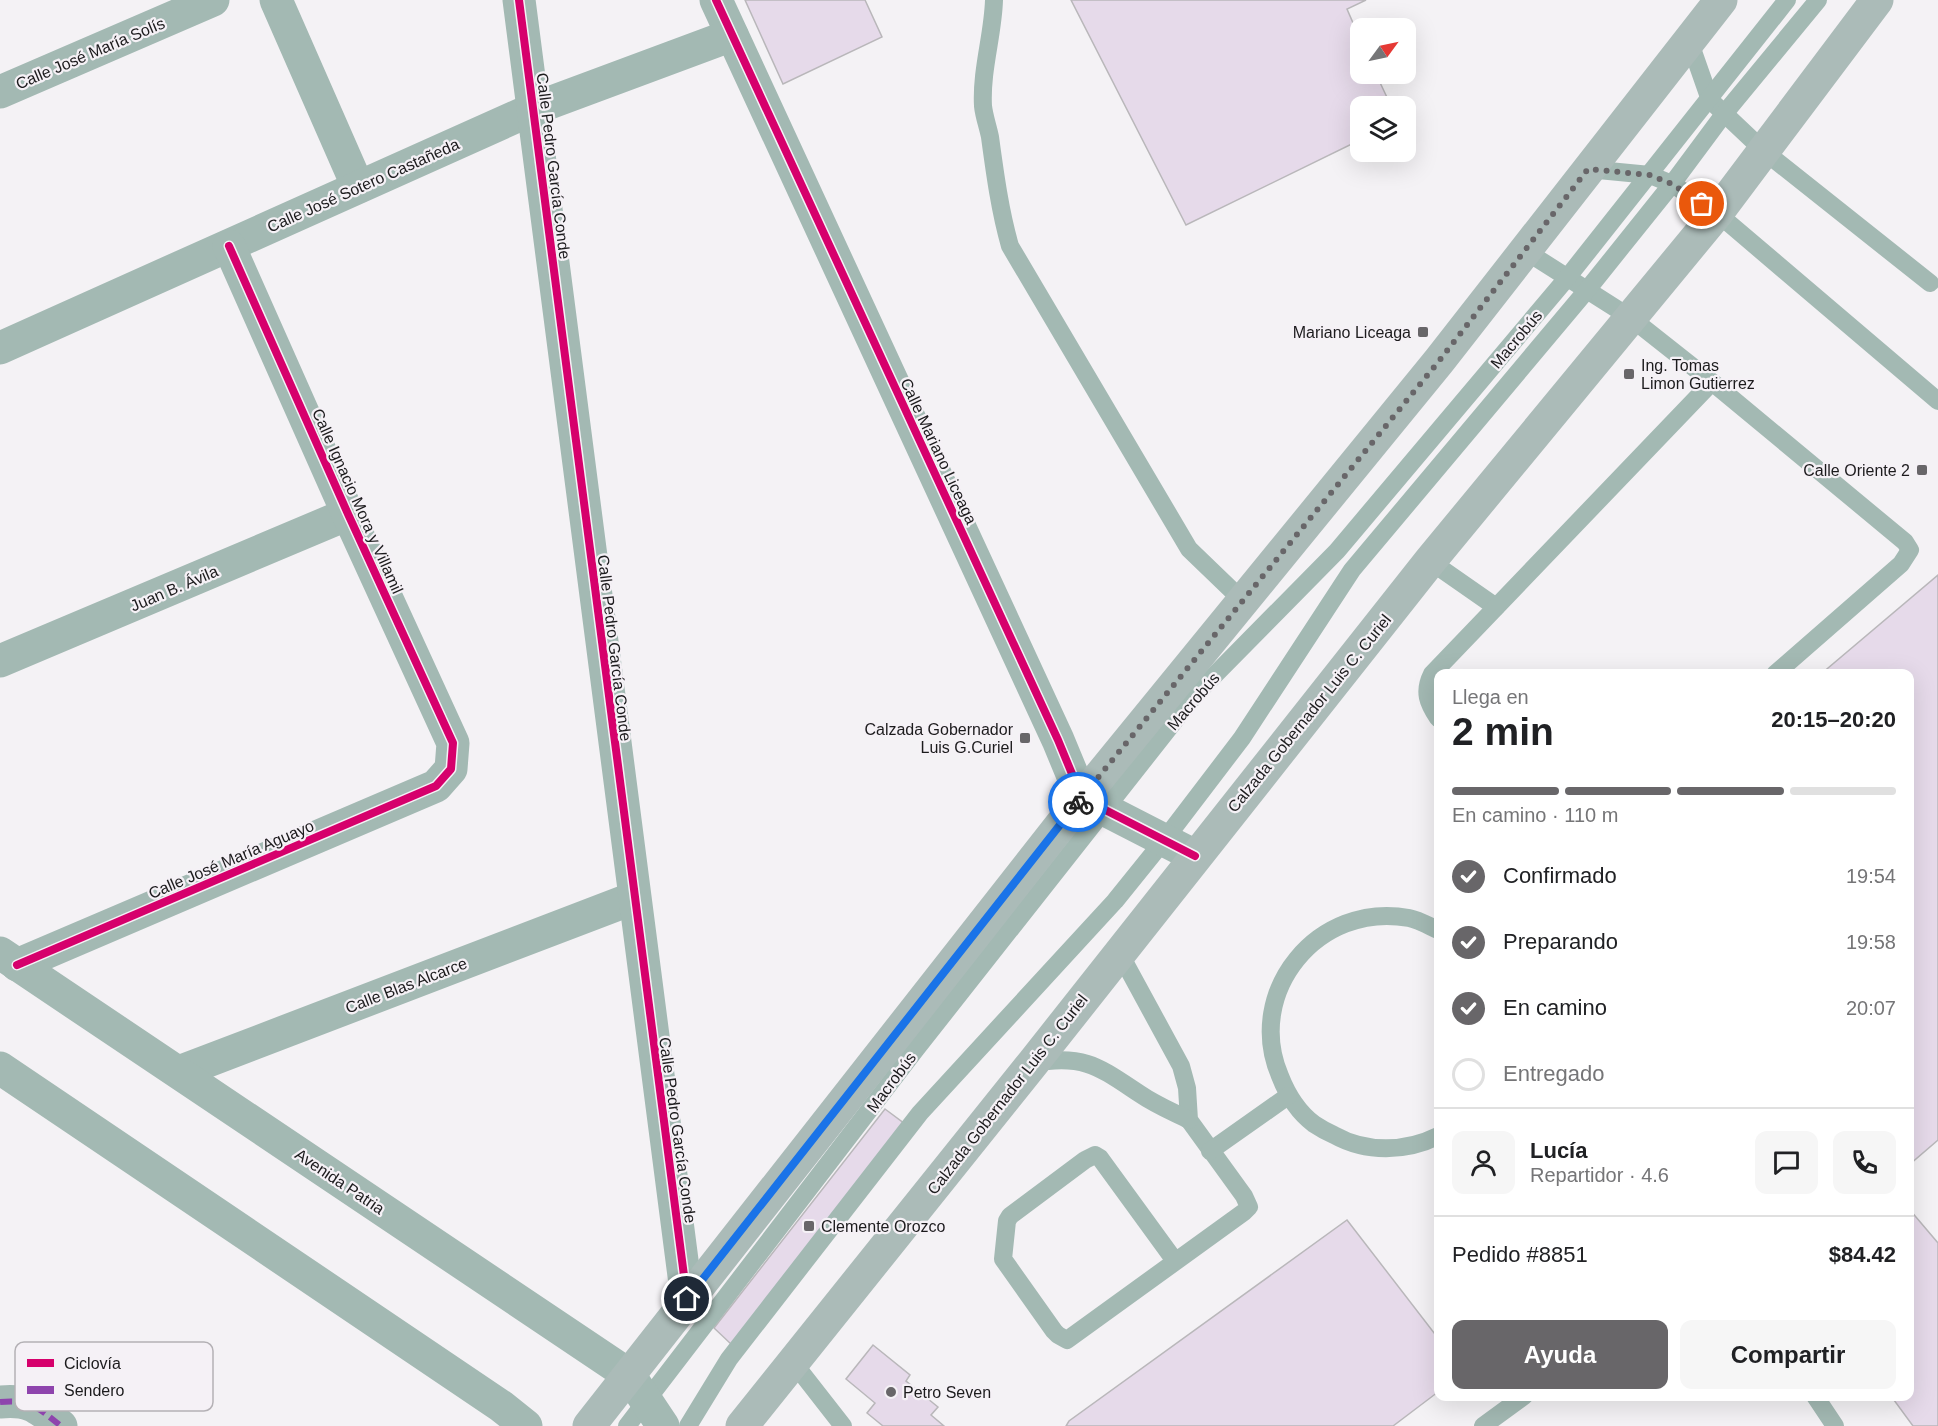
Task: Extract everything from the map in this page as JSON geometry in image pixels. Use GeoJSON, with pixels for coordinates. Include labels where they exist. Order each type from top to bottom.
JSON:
{"type":"FeatureCollection","features":[{"type":"Feature","properties":{"kind":"main road"},"geometry":{"type":"LineString","coordinates":[[589,1426],[647,1401],[687,1299],[1094,803],[1243,600],[1439,361],[1721,0]]}},
{"type":"Feature","properties":{"kind":"main road","name":"Calzada Gobernador Luis C. Curiel"},"geometry":{"type":"LineString","coordinates":[[742,1426],[1430,561],[1717,213],[1877,0]]}},
{"type":"Feature","properties":{"kind":"street","name":"Calle José María Solís"},"geometry":{"type":"LineString","coordinates":[[0,92],[213,0]]}},
{"type":"Feature","properties":{"kind":"street"},"geometry":{"type":"LineString","coordinates":[[276,0],[358,187]]}},
{"type":"Feature","properties":{"kind":"street","name":"Calle Pedro García Conde"},"geometry":{"type":"LineString","coordinates":[[519,0],[687,1299]]}},
{"type":"Feature","properties":{"kind":"street","name":"Calle Mariano Liceaga"},"geometry":{"type":"LineString","coordinates":[[716,0],[1048,718],[1094,803]]}},
{"type":"Feature","properties":{"kind":"street","name":"Calle José Sotero Castañeda"},"geometry":{"type":"LineString","coordinates":[[0,348],[533,109],[732,35]]}},
{"type":"Feature","properties":{"kind":"street","name":"Calle Ignacio Mora y Villamil"},"geometry":{"type":"LineString","coordinates":[[229,246],[453,743],[451,769]]}},
{"type":"Feature","properties":{"kind":"street","name":"Juan B. Ávila"},"geometry":{"type":"LineString","coordinates":[[0,661],[348,514]]}},
{"type":"Feature","properties":{"kind":"street","name":"Calle José María Aguayo"},"geometry":{"type":"LineString","coordinates":[[9,959],[436,786],[451,769]]}},
{"type":"Feature","properties":{"kind":"street"},"geometry":{"type":"LineString","coordinates":[[1094,803],[1196,856]]}},
{"type":"Feature","properties":{"kind":"street","name":"Calle Blas Alcarce"},"geometry":{"type":"LineString","coordinates":[[179,1072],[634,898]]}},
{"type":"Feature","properties":{"kind":"street","name":"Avenida Patria"},"geometry":{"type":"LineString","coordinates":[[9,959],[179,1072],[647,1401]]}},
{"type":"Feature","properties":{"kind":"street"},"geometry":{"type":"LineString","coordinates":[[0,1068],[481,1393],[526,1426]]}},
{"type":"Feature","properties":{"kind":"street"},"geometry":{"type":"LineString","coordinates":[[0,1402],[15,1401]]}},
{"type":"Feature","properties":{"kind":"street"},"geometry":{"type":"LineString","coordinates":[[42,1411],[62,1426]]}},
{"type":"Feature","properties":{"kind":"lane"},"geometry":{"type":"LineString","coordinates":[[994,0],[994,18],[984,74],[983,108],[988,124],[1002,218],[1010,246],[1189,549],[1243,600]]}},
{"type":"Feature","properties":{"kind":"lane","name":"Macrobús"},"geometry":{"type":"LineString","coordinates":[[627,1426],[916,1049],[1094,803],[1195,695],[1337,551],[1567,278],[1787,0]]}},
{"type":"Feature","properties":{"kind":"lane","name":"Macrobús"},"geometry":{"type":"LineString","coordinates":[[688,1426],[729,1359],[920,1113],[1115,901],[1242,738],[1352,570],[1587,290],[1672,184],[1724,114],[1818,0]]}},
{"type":"Feature","properties":{"kind":"lane"},"geometry":{"type":"LineString","coordinates":[[1689,40],[1710,100],[1765,152],[1930,283]]}},
{"type":"Feature","properties":{"kind":"lane"},"geometry":{"type":"LineString","coordinates":[[1588,169],[1650,175],[1672,184],[1717,213],[1938,401]]}},
{"type":"Feature","properties":{"kind":"lane"},"geometry":{"type":"LineString","coordinates":[[1524,250],[1630,318],[1712,382],[1905,542],[1910,550],[1901,564],[1781,669]]}},
{"type":"Feature","properties":{"kind":"lane"},"geometry":{"type":"LineString","coordinates":[[1437,669],[1712,382]]}},
{"type":"Feature","properties":{"kind":"lane"},"geometry":{"type":"LineString","coordinates":[[1430,561],[1496,607]]}},
{"type":"Feature","properties":{"kind":"lane"},"geometry":{"type":"LineString","coordinates":[[1434,672],[1426,689],[1427,697],[1434,710]]}},
{"type":"Feature","properties":{"kind":"lane"},"geometry":{"type":"LineString","coordinates":[[1434,928],[1410,918],[1371,916],[1334,928],[1303,951],[1280,983],[1270,1020],[1273,1059],[1288,1096],[1314,1124],[1346,1142],[1384,1149],[1421,1144],[1434,1138]]}},
{"type":"Feature","properties":{"kind":"lane"},"geometry":{"type":"LineString","coordinates":[[1119,952],[1181,1066],[1187,1088],[1190,1120],[1244,1196],[1249,1207],[1070,1339],[1063,1339],[1054,1331],[1003,1259],[1007,1221],[1018,1209],[1095,1155],[1100,1158],[1175,1261]]}},
{"type":"Feature","properties":{"kind":"lane"},"geometry":{"type":"LineString","coordinates":[[1033,1063],[1058,1059],[1080,1062],[1104,1070],[1158,1106],[1190,1120]]}},
{"type":"Feature","properties":{"kind":"lane"},"geometry":{"type":"LineString","coordinates":[[1210,1151],[1288,1096]]}},
{"type":"Feature","properties":{"kind":"lane"},"geometry":{"type":"LineString","coordinates":[[793,1362],[843,1426]]}},
{"type":"Feature","properties":{"kind":"lane"},"geometry":{"type":"LineString","coordinates":[[1483,1426],[1517,1401]]}},
{"type":"Feature","properties":{"kind":"lane"},"geometry":{"type":"LineString","coordinates":[[1818,1401],[1835,1426]]}},
{"type":"Feature","properties":{"kind":"building"},"geometry":{"type":"Polygon","coordinates":[[[745,0],[865,0],[882,37],[783,84],[745,0]]]}},
{"type":"Feature","properties":{"kind":"building"},"geometry":{"type":"Polygon","coordinates":[[[1071,0],[1366,0],[1347,9],[1351,18],[1350,84],[1381,84],[1386,96],[1350,96],[1350,145],[1186,225],[1071,0]]]}},
{"type":"Feature","properties":{"kind":"building"},"geometry":{"type":"Polygon","coordinates":[[[1938,575],[1938,1140],[1914,1161],[1914,669],[1827,669],[1938,575]]]}},
{"type":"Feature","properties":{"kind":"building","name":"Clemente Orozco"},"geometry":{"type":"Polygon","coordinates":[[[885,1109],[905,1124],[732,1345],[714,1328],[885,1109]]]}},
{"type":"Feature","properties":{"kind":"building"},"geometry":{"type":"Polygon","coordinates":[[[1914,1215],[1938,1243],[1938,1426],[1913,1426],[1895,1401],[1914,1401],[1914,1215]]]}},
{"type":"Feature","properties":{"kind":"building"},"geometry":{"type":"Polygon","coordinates":[[[1347,1220],[1434,1333],[1434,1395],[1393,1426],[1066,1426],[1069,1421],[1347,1220]]]}},
{"type":"Feature","properties":{"kind":"building","name":"Petro Seven"},"geometry":{"type":"Polygon","coordinates":[[[873,1345],[910,1375],[906,1381],[938,1407],[931,1415],[944,1426],[883,1426],[867,1413],[875,1403],[846,1379],[873,1345]]]}},
{"type":"Feature","properties":{"kind":"marked path"},"geometry":{"type":"LineString","coordinates":[[0,1402],[15,1402]]}},
{"type":"Feature","properties":{"kind":"marked path"},"geometry":{"type":"LineString","coordinates":[[42,1411],[61,1426]]}},
{"type":"Feature","properties":{"kind":"cycle path"},"geometry":{"type":"LineString","coordinates":[[519,0],[687,1299]]}},
{"type":"Feature","properties":{"kind":"cycle path"},"geometry":{"type":"LineString","coordinates":[[716,0],[1058,740],[1082,798],[1195,856]]}},
{"type":"Feature","properties":{"kind":"cycle path"},"geometry":{"type":"LineString","coordinates":[[17,965],[436,786],[451,769],[453,743],[229,246]]}},
{"type":"Feature","properties":{"kind":"way so far"},"geometry":{"type":"LineString","coordinates":[[1078,802],[1439,361],[1588,169],[1650,175],[1672,184],[1702,204]]}},
{"type":"Feature","properties":{"kind":"place","name":"Mariano Liceaga"},"geometry":{"type":"Point","coordinates":[1423,332]}},
{"type":"Feature","properties":{"kind":"place","name":"Ing. Tomas Limon Gutierrez"},"geometry":{"type":"Point","coordinates":[1629,374]}},
{"type":"Feature","properties":{"kind":"place","name":"Calle Oriente 2"},"geometry":{"type":"Point","coordinates":[1922,470]}},
{"type":"Feature","properties":{"kind":"place","name":"Calzada Gobernador Luis G.Curiel"},"geometry":{"type":"Point","coordinates":[1025,738]}},
{"type":"Feature","properties":{"kind":"place","name":"Clemente Orozco"},"geometry":{"type":"Point","coordinates":[809,1226]}},
{"type":"Feature","properties":{"kind":"place","name":"Petro Seven"},"geometry":{"type":"Point","coordinates":[891,1392]}},
{"type":"Feature","properties":{"kind":"route"},"geometry":{"type":"LineString","coordinates":[[687,1299],[1078,802]]}}]}
